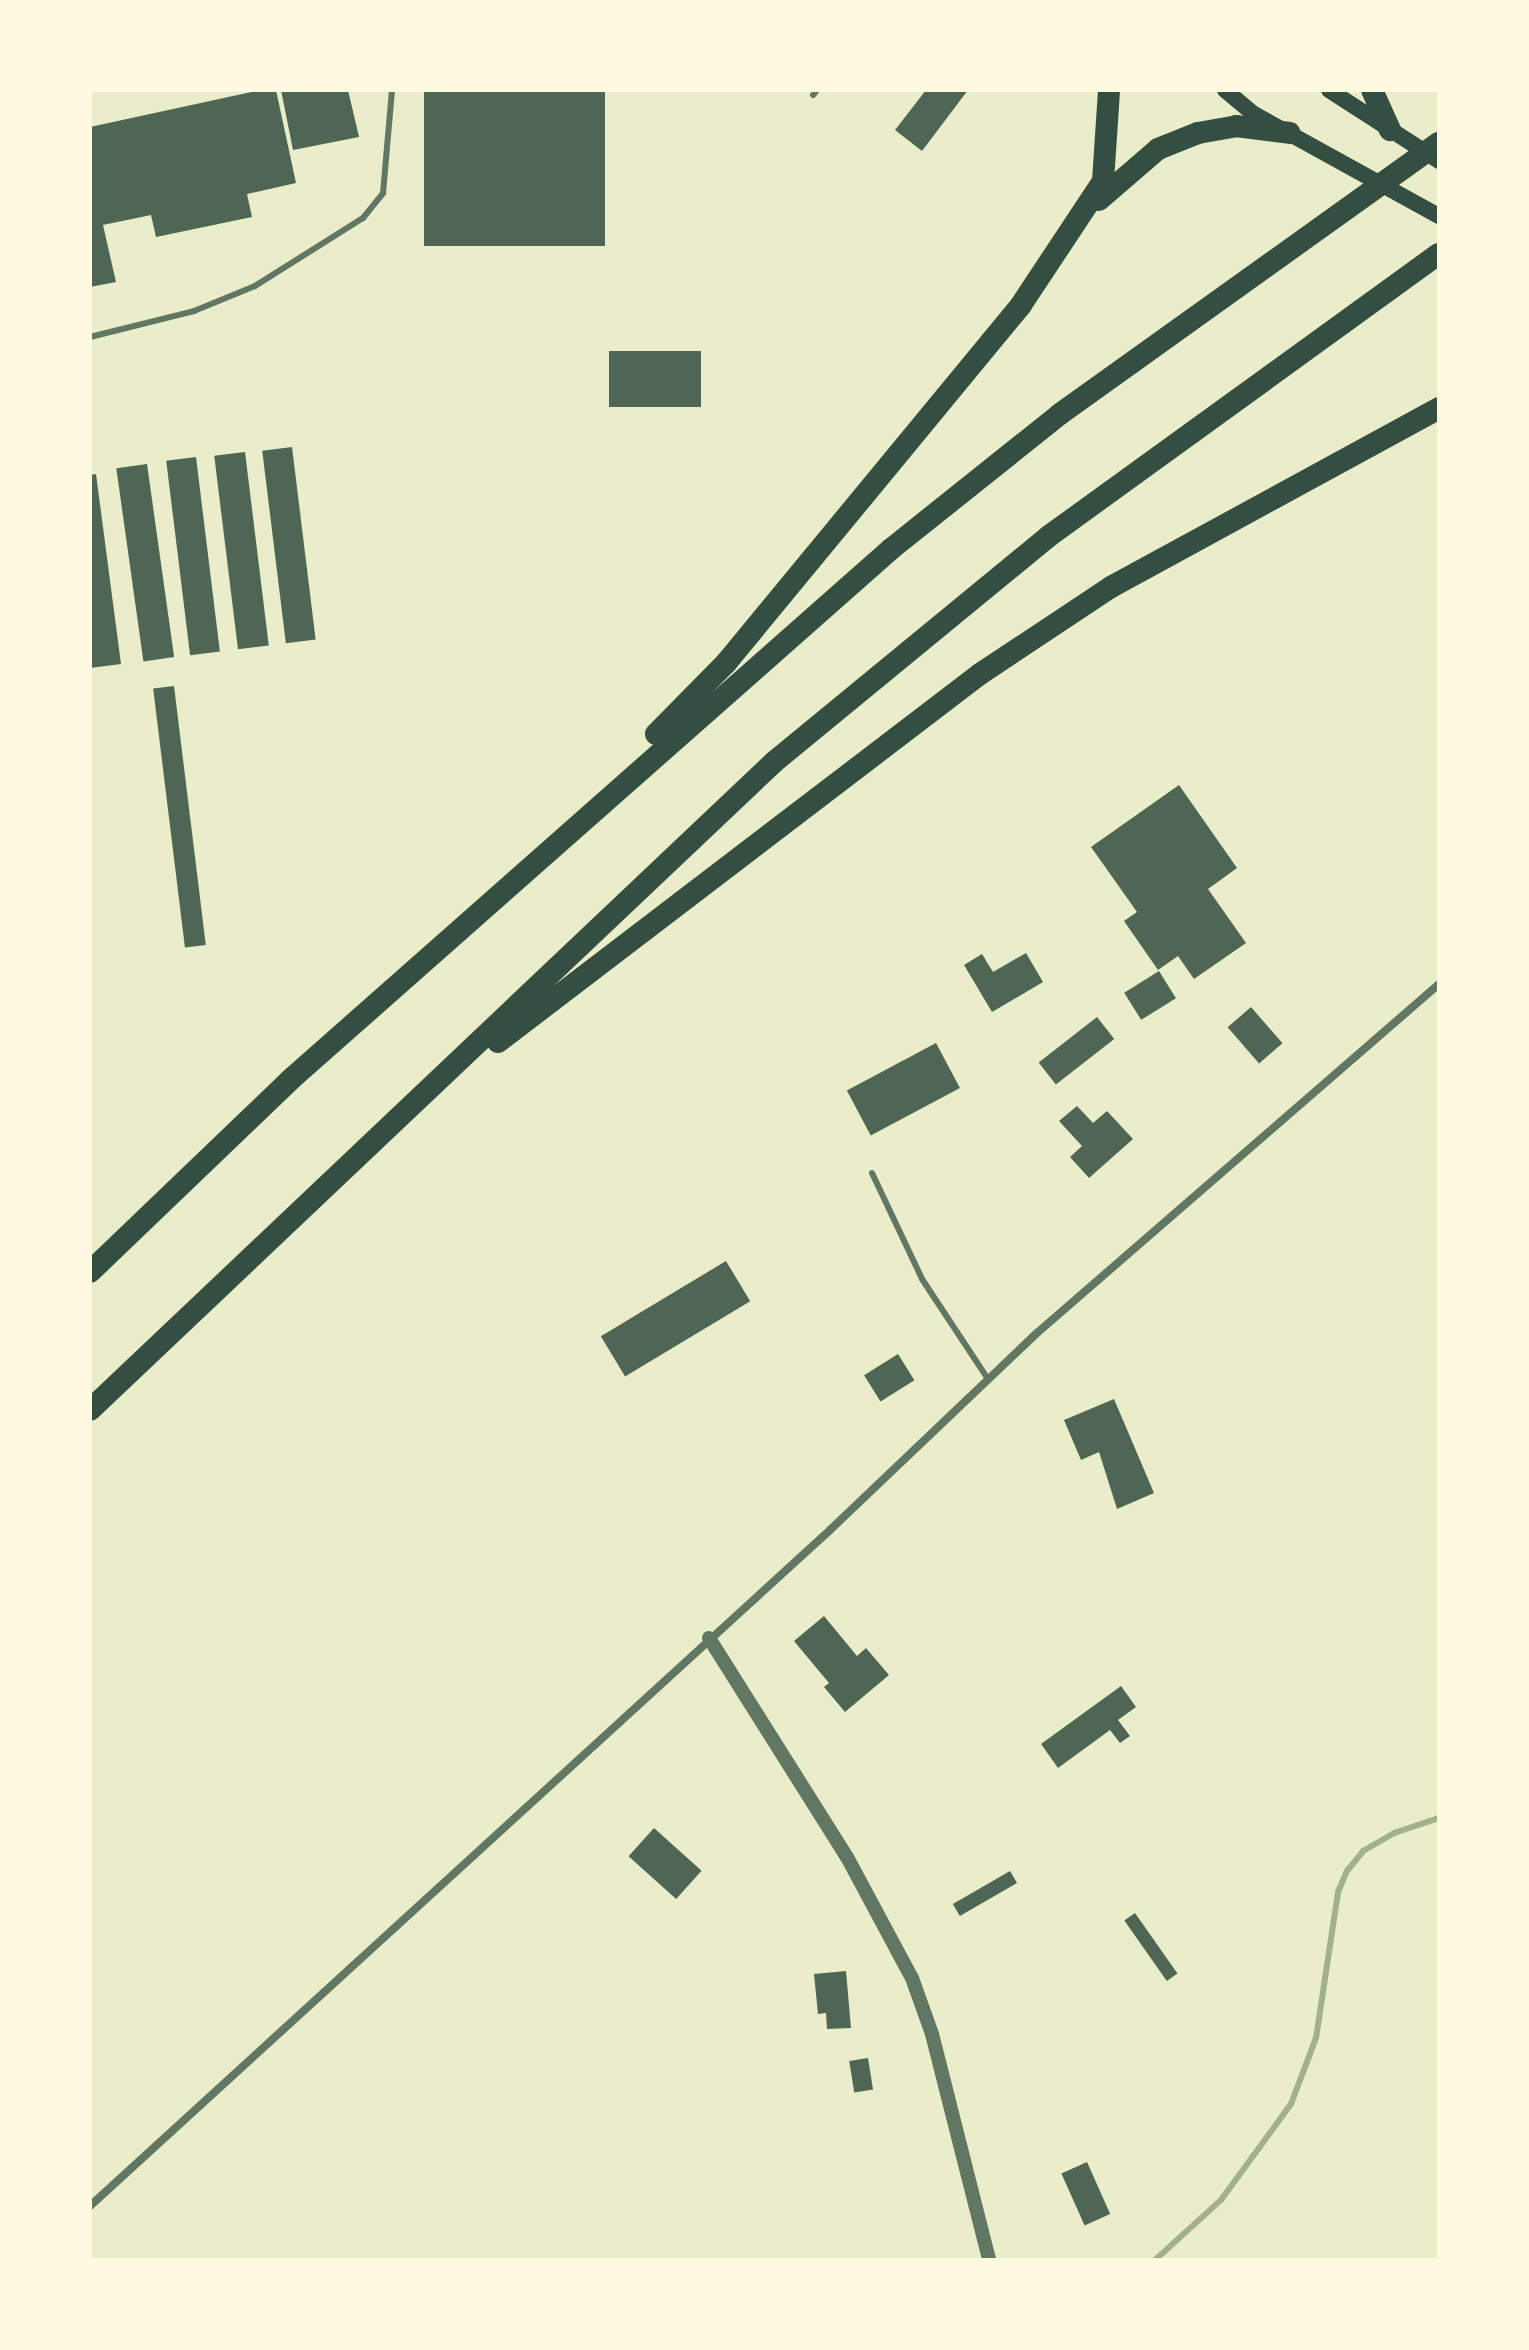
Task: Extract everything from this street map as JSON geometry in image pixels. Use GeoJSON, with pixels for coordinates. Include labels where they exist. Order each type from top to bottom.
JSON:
{"type":"FeatureCollection","features":[{"type":"Feature","properties":{"kind":"highway"},"geometry":{"type":"LineString","coordinates":[[512,880],[726,663],[1021,305],[1086,212],[1103,181],[1108,154],[1109,90]]}},
{"type":"Feature","properties":{"kind":"highway"},"geometry":{"type":"LineString","coordinates":[[1372,90],[1390,130]]}},
{"type":"Feature","properties":{"kind":"highway"},"geometry":{"type":"LineString","coordinates":[[1086,212],[1158,149],[1198,133],[1236,126],[1290,133]]}},
{"type":"Feature","properties":{"kind":"highway"},"geometry":{"type":"LineString","coordinates":[[90,1272],[290,1080],[512,880],[891,549],[1060,414],[1439,143]]}},
{"type":"Feature","properties":{"kind":"highway"},"geometry":{"type":"LineString","coordinates":[[90,1410],[774,762],[1049,536],[1439,254]]}},
{"type":"Feature","properties":{"kind":"highway"},"geometry":{"type":"LineString","coordinates":[[408,1111],[980,674],[1111,587],[1404,430],[1439,408]]}},
{"type":"Feature","properties":{"kind":"highway"},"geometry":{"type":"LineString","coordinates":[[1404,430],[1439,419]]}},
{"type":"Feature","properties":{"kind":"main road"},"geometry":{"type":"LineString","coordinates":[[1225,90],[1254,114],[1439,216]]}},
{"type":"Feature","properties":{"kind":"main road"},"geometry":{"type":"LineString","coordinates":[[1329,90],[1439,161]]}},
{"type":"Feature","properties":{"kind":"street"},"geometry":{"type":"LineString","coordinates":[[90,2206],[988,1379],[1439,984]]}},
{"type":"Feature","properties":{"kind":"street"},"geometry":{"type":"LineString","coordinates":[[709,1638],[847,1857],[912,1978],[932,2034],[989,2260]]}},
{"type":"Feature","properties":{"kind":"lane"},"geometry":{"type":"LineString","coordinates":[[90,337],[194,311],[255,286],[363,218],[383,193],[392,90]]}},
{"type":"Feature","properties":{"kind":"lane"},"geometry":{"type":"LineString","coordinates":[[872,1173],[922,1279],[988,1379]]}},
{"type":"Feature","properties":{"kind":"building"},"geometry":{"type":"Polygon","coordinates":[[[261,90],[276,90],[296,183],[247,194],[252,217],[156,237],[151,215],[103,225],[116,282],[90,287],[90,127],[261,90]]]}},
{"type":"Feature","properties":{"kind":"building"},"geometry":{"type":"Polygon","coordinates":[[[281,90],[348,90],[359,137],[293,150],[281,90]]]}},
{"type":"Feature","properties":{"kind":"building"},"geometry":{"type":"Polygon","coordinates":[[[424,90],[605,90],[605,246],[424,246],[424,90]]]}},
{"type":"Feature","properties":{"kind":"building"},"geometry":{"type":"Polygon","coordinates":[[[926,90],[968,90],[922,151],[895,130],[926,90]]]}},
{"type":"Feature","properties":{"kind":"building"},"geometry":{"type":"Polygon","coordinates":[[[609,351],[701,351],[701,407],[609,407],[609,351]]]}},
{"type":"Feature","properties":{"kind":"building"},"geometry":{"type":"Polygon","coordinates":[[[292,447],[316,640],[286,643],[262,451],[292,447]]]}},
{"type":"Feature","properties":{"kind":"building"},"geometry":{"type":"Polygon","coordinates":[[[245,452],[269,646],[238,649],[214,456],[245,452]]]}},
{"type":"Feature","properties":{"kind":"building"},"geometry":{"type":"Polygon","coordinates":[[[196,457],[220,652],[190,655],[166,461],[196,457]]]}},
{"type":"Feature","properties":{"kind":"building"},"geometry":{"type":"Polygon","coordinates":[[[147,464],[174,657],[143,661],[116,468],[147,464]]]}},
{"type":"Feature","properties":{"kind":"building"},"geometry":{"type":"Polygon","coordinates":[[[96,474],[121,664],[90,668],[90,475],[96,474]]]}},
{"type":"Feature","properties":{"kind":"building"},"geometry":{"type":"Polygon","coordinates":[[[174,686],[206,945],[185,948],[153,689],[174,686]]]}},
{"type":"Feature","properties":{"kind":"building"},"geometry":{"type":"Polygon","coordinates":[[[1179,785],[1237,868],[1208,889],[1246,943],[1194,979],[1178,956],[1158,970],[1124,921],[1137,912],[1091,847],[1179,785]]]}},
{"type":"Feature","properties":{"kind":"building"},"geometry":{"type":"Polygon","coordinates":[[[1026,953],[1043,982],[992,1012],[964,965],[982,954],[993,972],[1026,953]]]}},
{"type":"Feature","properties":{"kind":"building"},"geometry":{"type":"Polygon","coordinates":[[[1159,971],[1176,998],[1141,1020],[1124,993],[1159,971]]]}},
{"type":"Feature","properties":{"kind":"building"},"geometry":{"type":"Polygon","coordinates":[[[1251,1007],[1282,1043],[1259,1064],[1228,1027],[1251,1007]]]}},
{"type":"Feature","properties":{"kind":"building"},"geometry":{"type":"Polygon","coordinates":[[[1097,1017],[1114,1039],[1056,1085],[1039,1063],[1097,1017]]]}},
{"type":"Feature","properties":{"kind":"building"},"geometry":{"type":"Polygon","coordinates":[[[936,1043],[960,1088],[871,1135],[847,1090],[936,1043]]]}},
{"type":"Feature","properties":{"kind":"building"},"geometry":{"type":"Polygon","coordinates":[[[1077,1106],[1093,1123],[1107,1111],[1133,1139],[1089,1178],[1070,1157],[1082,1146],[1059,1121],[1077,1106]]]}},
{"type":"Feature","properties":{"kind":"building"},"geometry":{"type":"Polygon","coordinates":[[[726,1261],[750,1301],[625,1376],[601,1336],[726,1261]]]}},
{"type":"Feature","properties":{"kind":"building"},"geometry":{"type":"Polygon","coordinates":[[[898,1354],[914,1380],[881,1401],[864,1375],[898,1354]]]}},
{"type":"Feature","properties":{"kind":"building"},"geometry":{"type":"Polygon","coordinates":[[[1114,1399],[1154,1493],[1117,1509],[1099,1452],[1081,1460],[1064,1420],[1114,1399]]]}},
{"type":"Feature","properties":{"kind":"building"},"geometry":{"type":"Polygon","coordinates":[[[824,1616],[857,1656],[866,1648],[889,1675],[845,1712],[824,1687],[829,1683],[794,1641],[824,1616]]]}},
{"type":"Feature","properties":{"kind":"building"},"geometry":{"type":"Polygon","coordinates":[[[1121,1686],[1136,1707],[1118,1720],[1130,1736],[1120,1743],[1110,1730],[1058,1768],[1041,1744],[1121,1686]]]}},
{"type":"Feature","properties":{"kind":"building"},"geometry":{"type":"Polygon","coordinates":[[[654,1828],[702,1871],[676,1899],[629,1856],[654,1828]]]}},
{"type":"Feature","properties":{"kind":"building"},"geometry":{"type":"Polygon","coordinates":[[[1010,1871],[1017,1883],[960,1916],[953,1904],[1010,1871]]]}},
{"type":"Feature","properties":{"kind":"building"},"geometry":{"type":"Polygon","coordinates":[[[1135,1913],[1177,1974],[1167,1981],[1124,1920],[1135,1913]]]}},
{"type":"Feature","properties":{"kind":"building"},"geometry":{"type":"Polygon","coordinates":[[[846,1971],[851,2028],[827,2029],[826,2013],[818,2014],[814,1974],[846,1971]]]}},
{"type":"Feature","properties":{"kind":"building"},"geometry":{"type":"Polygon","coordinates":[[[868,2058],[873,2090],[854,2093],[849,2061],[868,2058]]]}},
{"type":"Feature","properties":{"kind":"building"},"geometry":{"type":"Polygon","coordinates":[[[1087,2162],[1110,2214],[1085,2225],[1061,2173],[1087,2162]]]}},
{"type":"Feature","properties":{"kind":"waterway"},"geometry":{"type":"LineString","coordinates":[[1155,2260],[1221,2200],[1291,2104],[1316,2038],[1338,1892],[1347,1871],[1363,1851],[1394,1833],[1439,1818]]}}]}
